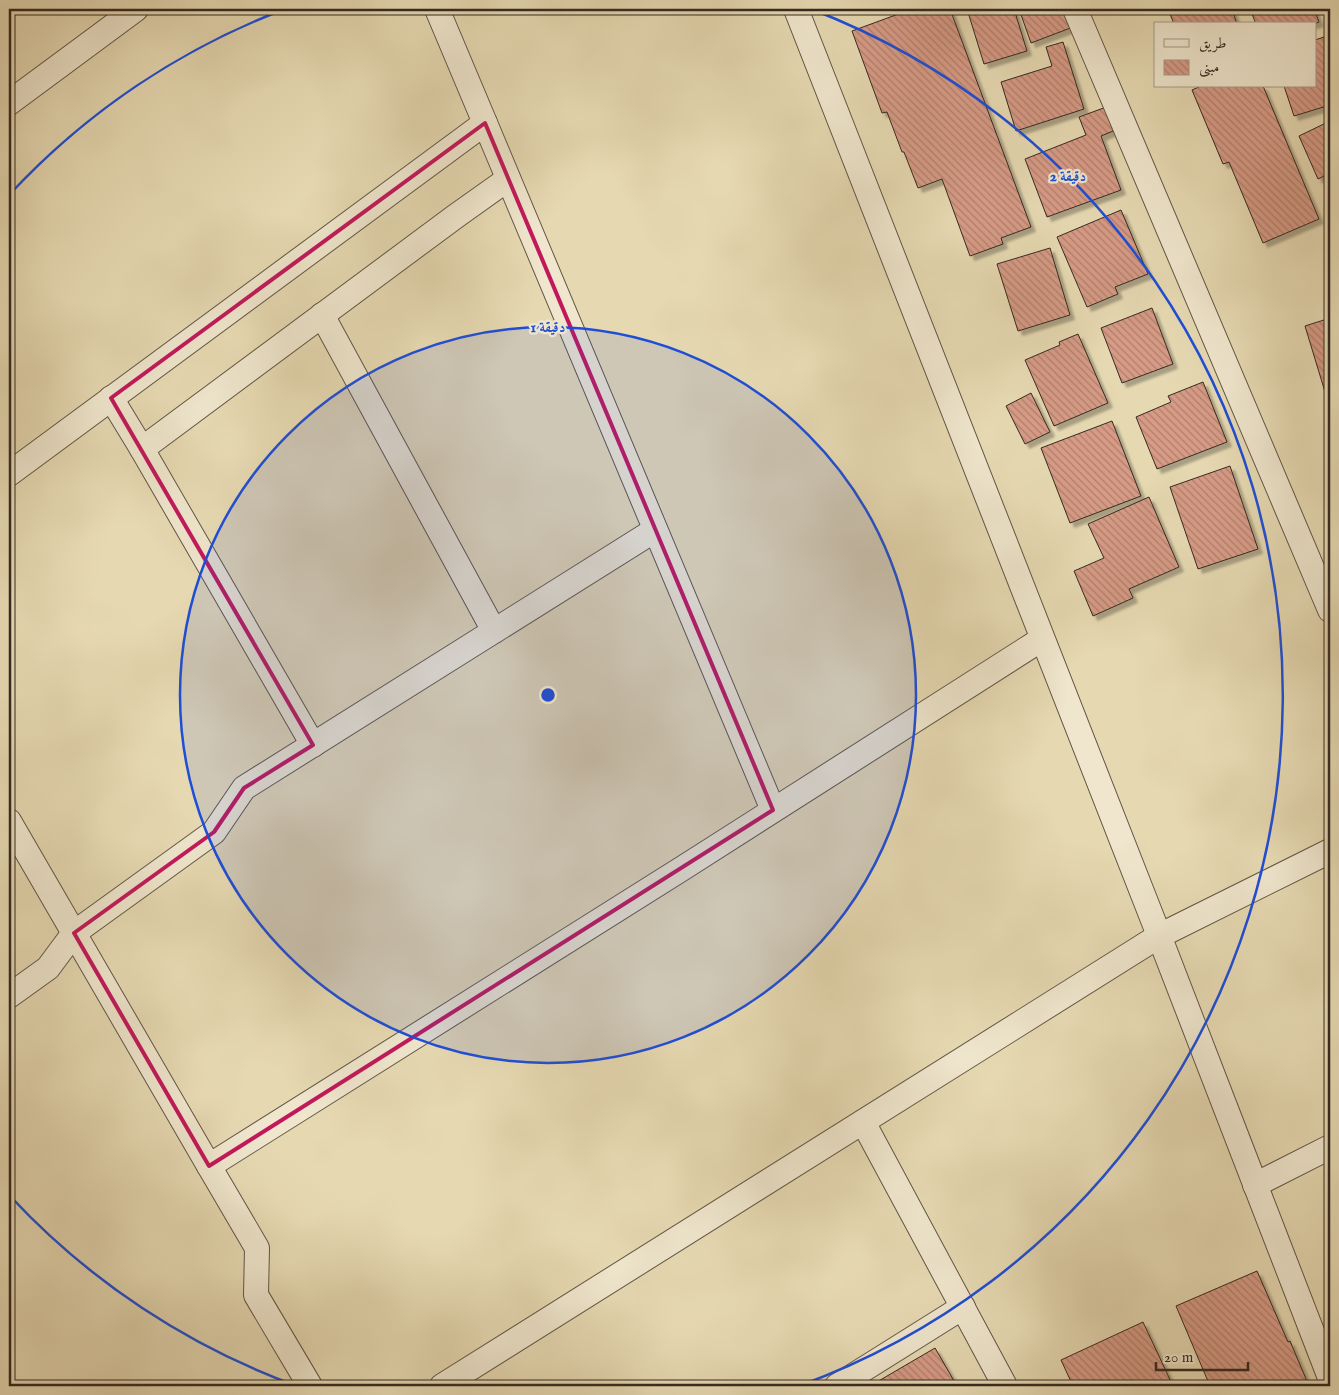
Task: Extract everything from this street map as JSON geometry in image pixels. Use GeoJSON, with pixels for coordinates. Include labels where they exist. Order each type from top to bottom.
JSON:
{"type":"FeatureCollection","features":[{"type":"Feature","properties":{"kind":"street"},"geometry":{"type":"LineString","coordinates":[[9,102],[136,9]]}},
{"type":"Feature","properties":{"kind":"street"},"geometry":{"type":"LineString","coordinates":[[437,9],[773,810]]}},
{"type":"Feature","properties":{"kind":"street"},"geometry":{"type":"LineString","coordinates":[[796,9],[1330,1378]]}},
{"type":"Feature","properties":{"kind":"street"},"geometry":{"type":"LineString","coordinates":[[1076,9],[1330,610]]}},
{"type":"Feature","properties":{"kind":"street"},"geometry":{"type":"LineString","coordinates":[[9,474],[484,122]]}},
{"type":"Feature","properties":{"kind":"street"},"geometry":{"type":"LineString","coordinates":[[142,449],[508,179]]}},
{"type":"Feature","properties":{"kind":"street"},"geometry":{"type":"LineString","coordinates":[[322,315],[494,631]]}},
{"type":"Feature","properties":{"kind":"street"},"geometry":{"type":"LineString","coordinates":[[112,398],[312,745]]}},
{"type":"Feature","properties":{"kind":"street"},"geometry":{"type":"LineString","coordinates":[[9,996],[48,968],[74,932],[214,832],[244,788],[655,530]]}},
{"type":"Feature","properties":{"kind":"street"},"geometry":{"type":"LineString","coordinates":[[209,1166],[1042,639]]}},
{"type":"Feature","properties":{"kind":"street"},"geometry":{"type":"LineString","coordinates":[[9,822],[257,1248],[256,1295],[310,1386]]}},
{"type":"Feature","properties":{"kind":"street"},"geometry":{"type":"LineString","coordinates":[[442,1386],[1159,936],[1330,851]]}},
{"type":"Feature","properties":{"kind":"street"},"geometry":{"type":"LineString","coordinates":[[863,1122],[1005,1386]]}},
{"type":"Feature","properties":{"kind":"street"},"geometry":{"type":"LineString","coordinates":[[1255,1185],[1330,1147]]}},
{"type":"Feature","properties":{"kind":"street"},"geometry":{"type":"LineString","coordinates":[[837,1386],[963,1307]]}},
{"type":"Feature","properties":{"kind":"highlighted area"},"geometry":{"type":"Polygon","coordinates":[[[485,123],[773,810],[209,1166],[74,933],[214,832],[244,788],[313,745],[111,398],[485,123]]]}},
{"type":"Feature","properties":{"kind":"building"},"geometry":{"type":"Polygon","coordinates":[[[912,9],[950,9],[1031,227],[1001,238],[1003,244],[970,256],[942,179],[918,188],[887,112],[882,113],[852,31],[912,9]]]}},
{"type":"Feature","properties":{"kind":"building"},"geometry":{"type":"Polygon","coordinates":[[[967,9],[1014,9],[1027,51],[984,64],[967,9]]]}},
{"type":"Feature","properties":{"kind":"building"},"geometry":{"type":"Polygon","coordinates":[[[1019,9],[1067,9],[1073,27],[1031,43],[1019,9]]]}},
{"type":"Feature","properties":{"kind":"building"},"geometry":{"type":"Polygon","coordinates":[[[1168,9],[1232,9],[1236,22],[1173,22],[1168,9]]]}},
{"type":"Feature","properties":{"kind":"building"},"geometry":{"type":"Polygon","coordinates":[[[1250,9],[1314,9],[1319,22],[1316,23],[1255,22],[1250,9]]]}},
{"type":"Feature","properties":{"kind":"building"},"geometry":{"type":"Polygon","coordinates":[[[1330,35],[1330,105],[1294,116],[1285,88],[1316,88],[1316,40],[1330,35]]]}},
{"type":"Feature","properties":{"kind":"building"},"geometry":{"type":"Polygon","coordinates":[[[1063,42],[1084,109],[1016,131],[1001,82],[1052,66],[1046,47],[1063,42]]]}},
{"type":"Feature","properties":{"kind":"building"},"geometry":{"type":"Polygon","coordinates":[[[1196,88],[1264,88],[1319,219],[1263,243],[1229,162],[1223,164],[1192,90],[1196,88]]]}},
{"type":"Feature","properties":{"kind":"building"},"geometry":{"type":"Polygon","coordinates":[[[1109,106],[1118,129],[1101,136],[1121,190],[1047,217],[1025,159],[1086,135],[1079,117],[1109,106]]]}},
{"type":"Feature","properties":{"kind":"building"},"geometry":{"type":"Polygon","coordinates":[[[1330,121],[1330,173],[1318,179],[1299,136],[1330,121]]]}},
{"type":"Feature","properties":{"kind":"building"},"geometry":{"type":"Polygon","coordinates":[[[1121,210],[1148,274],[1115,287],[1118,294],[1087,307],[1057,237],[1121,210]]]}},
{"type":"Feature","properties":{"kind":"building"},"geometry":{"type":"Polygon","coordinates":[[[1050,248],[1070,315],[1018,331],[997,264],[1050,248]]]}},
{"type":"Feature","properties":{"kind":"building"},"geometry":{"type":"Polygon","coordinates":[[[1152,308],[1173,364],[1122,383],[1101,328],[1152,308]]]}},
{"type":"Feature","properties":{"kind":"building"},"geometry":{"type":"Polygon","coordinates":[[[1330,318],[1330,391],[1325,392],[1305,326],[1330,318]]]}},
{"type":"Feature","properties":{"kind":"building"},"geometry":{"type":"Polygon","coordinates":[[[1078,334],[1108,403],[1054,426],[1025,360],[1060,345],[1059,342],[1078,334]]]}},
{"type":"Feature","properties":{"kind":"building"},"geometry":{"type":"Polygon","coordinates":[[[1203,382],[1227,442],[1157,469],[1136,417],[1171,402],[1168,396],[1203,382]]]}},
{"type":"Feature","properties":{"kind":"building"},"geometry":{"type":"Polygon","coordinates":[[[1031,393],[1050,432],[1025,444],[1006,406],[1031,393]]]}},
{"type":"Feature","properties":{"kind":"building"},"geometry":{"type":"Polygon","coordinates":[[[1112,421],[1141,496],[1070,523],[1041,448],[1112,421]]]}},
{"type":"Feature","properties":{"kind":"building"},"geometry":{"type":"Polygon","coordinates":[[[1230,466],[1258,549],[1198,569],[1170,487],[1230,466]]]}},
{"type":"Feature","properties":{"kind":"building"},"geometry":{"type":"Polygon","coordinates":[[[1149,497],[1179,567],[1129,589],[1133,598],[1093,616],[1074,571],[1104,558],[1088,524],[1149,497]]]}},
{"type":"Feature","properties":{"kind":"building"},"geometry":{"type":"Polygon","coordinates":[[[1257,1271],[1309,1386],[1210,1386],[1176,1306],[1257,1271]]]}},
{"type":"Feature","properties":{"kind":"building"},"geometry":{"type":"Polygon","coordinates":[[[1143,1322],[1173,1386],[1073,1386],[1061,1360],[1143,1322]]]}},
{"type":"Feature","properties":{"kind":"building"},"geometry":{"type":"Polygon","coordinates":[[[935,1348],[957,1386],[870,1386],[935,1348]]]}}]}
